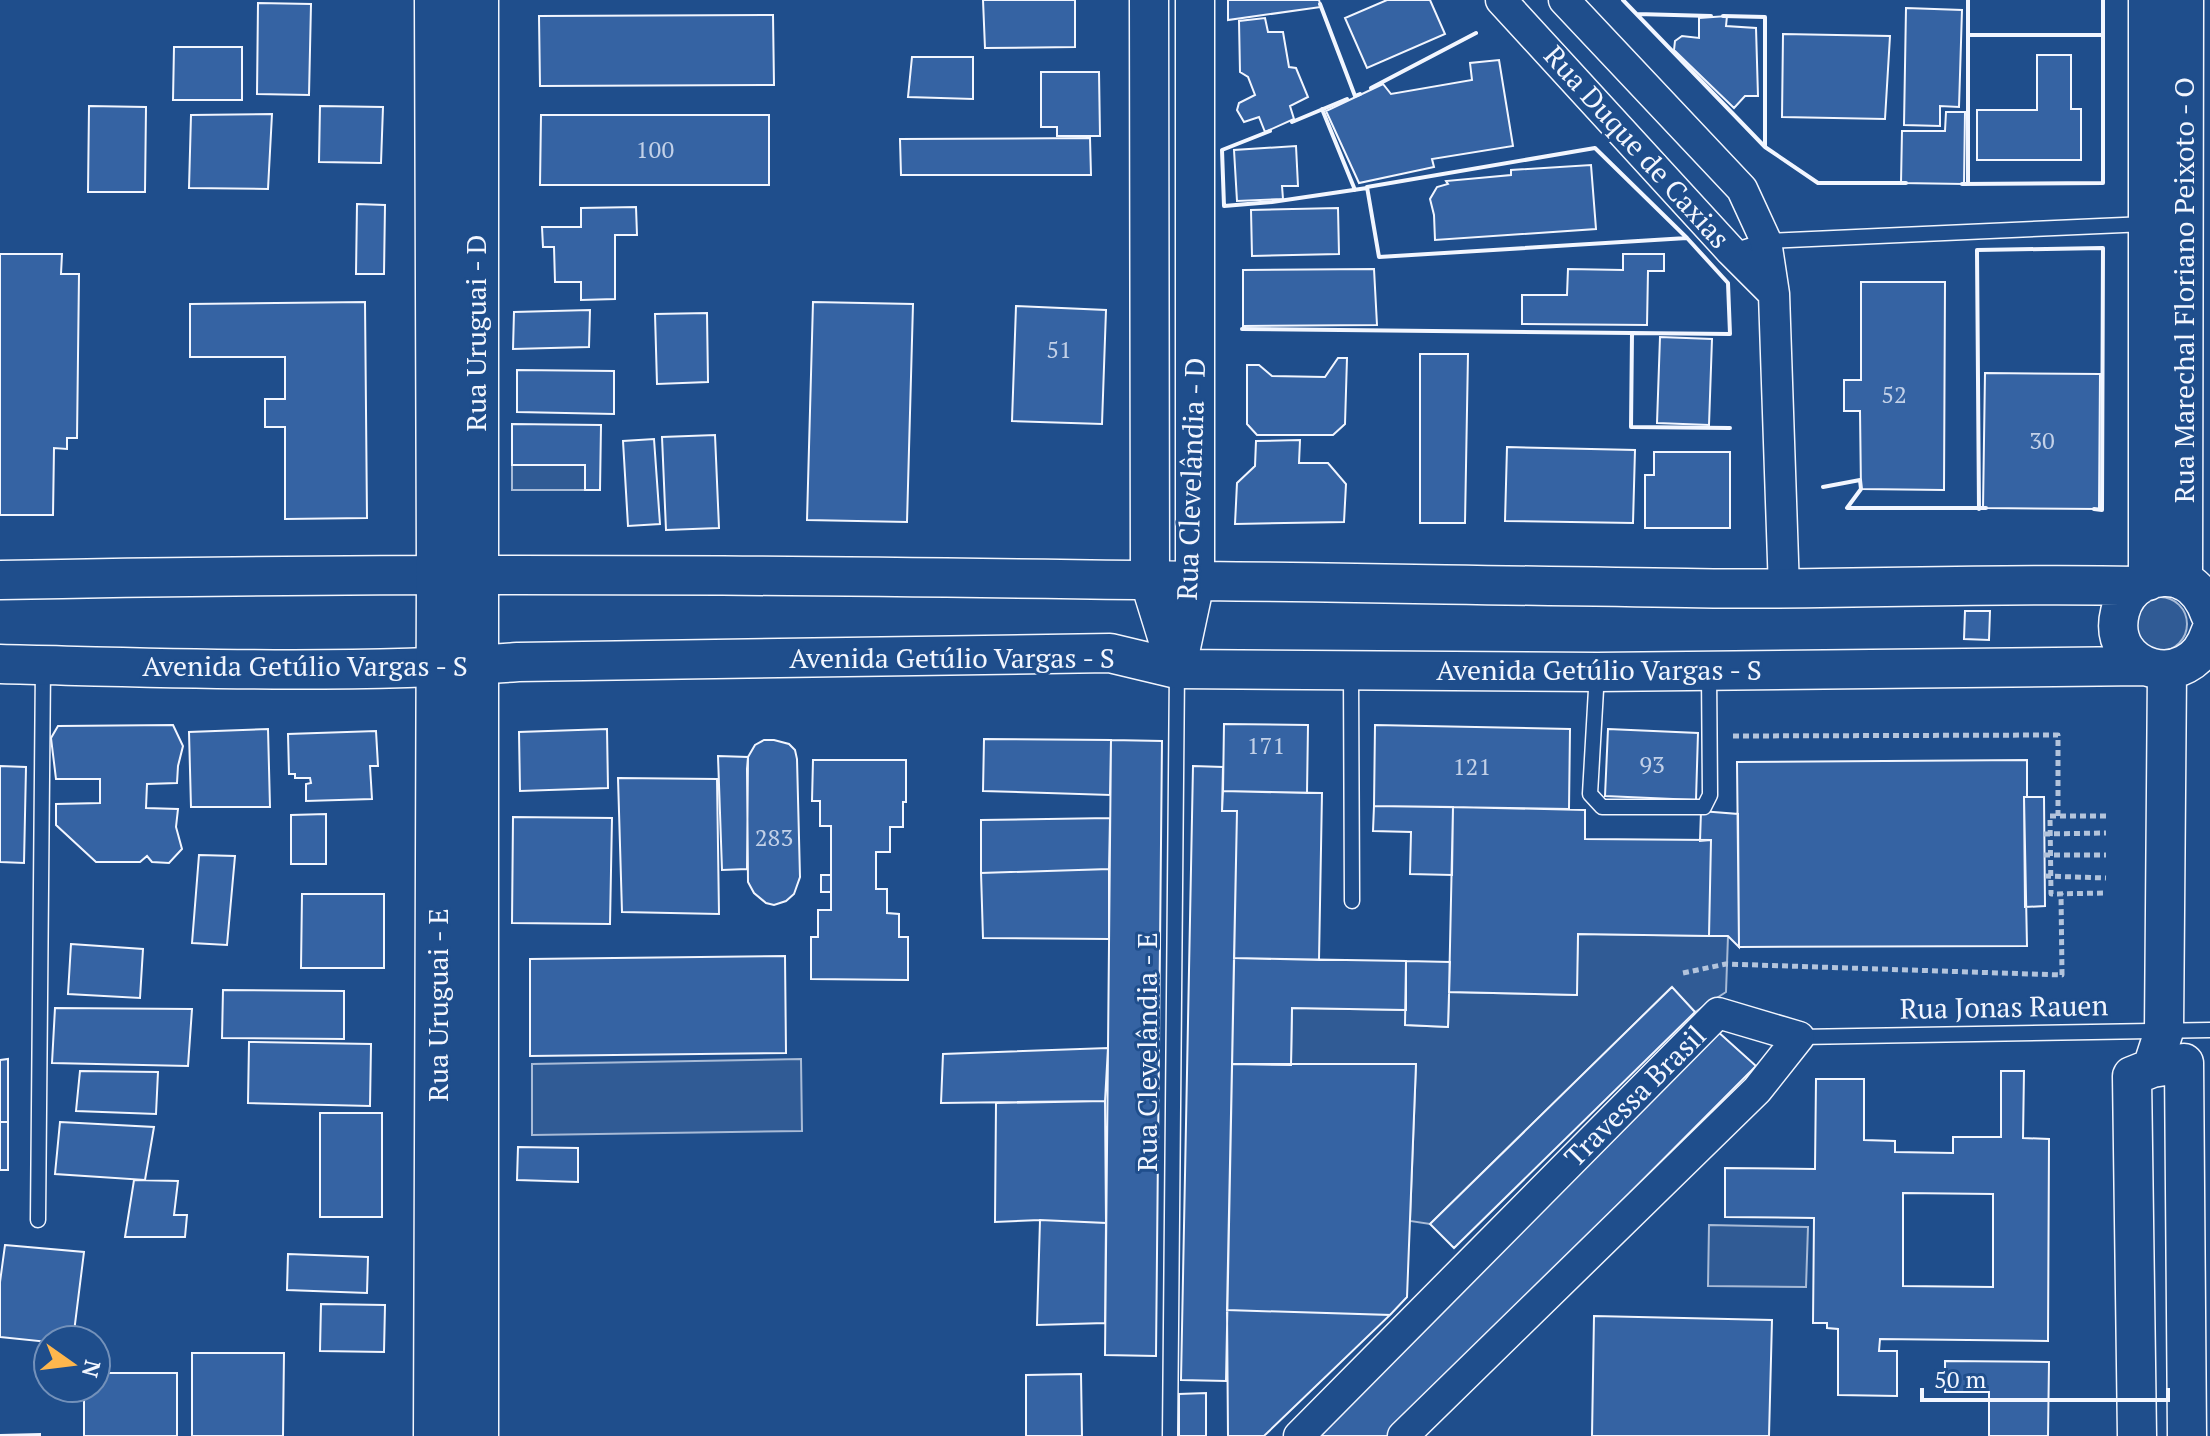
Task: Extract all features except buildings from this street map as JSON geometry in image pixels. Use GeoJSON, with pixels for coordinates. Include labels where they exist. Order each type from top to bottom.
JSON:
{"type":"FeatureCollection","features":[{"type":"Feature","properties":{"kind":"main road","name":"Rua Uruguai - D"},"geometry":{"type":"LineString","coordinates":[[437,0],[458,574]]}},
{"type":"Feature","properties":{"kind":"main road","name":"Rua Uruguai - D"},"geometry":{"type":"LineString","coordinates":[[458,574],[476,0]]}},
{"type":"Feature","properties":{"kind":"main road","name":"Rua Uruguai - E"},"geometry":{"type":"LineString","coordinates":[[436,1436],[458,574]]}},
{"type":"Feature","properties":{"kind":"main road","name":"Rua Uruguai - E"},"geometry":{"type":"LineString","coordinates":[[457,666],[476,1436]]}},
{"type":"Feature","properties":{"kind":"street","name":"Rua Clevelândia - D"},"geometry":{"type":"LineString","coordinates":[[1149,0],[1150,582],[1177,669]]}},
{"type":"Feature","properties":{"kind":"street","name":"Rua Clevelândia - D"},"geometry":{"type":"LineString","coordinates":[[1177,669],[1195,582],[1195,0]]}},
{"type":"Feature","properties":{"kind":"street","name":"Rua Duque de Caxias"},"geometry":{"type":"LineString","coordinates":[[1501,0],[1774,294]]}},
{"type":"Feature","properties":{"kind":"street","name":"Rua Duque de Caxias"},"geometry":{"type":"LineString","coordinates":[[1564,0],[1742,189],[1766,241],[1774,294],[1784,590]]}},
{"type":"Feature","properties":{"kind":"street","name":"Rua Marechal Floriano Peixoto - O"},"geometry":{"type":"LineString","coordinates":[[2148,0],[2172,223]]}},
{"type":"Feature","properties":{"kind":"street","name":"Rua Marechal Floriano Peixoto - O"},"geometry":{"type":"LineString","coordinates":[[2173,582],[2172,223],[2184,0]]}},
{"type":"Feature","properties":{"kind":"street"},"geometry":{"type":"LineString","coordinates":[[0,580],[458,574],[1784,590],[2173,582],[2197,590],[2210,614]]}},
{"type":"Feature","properties":{"kind":"street"},"geometry":{"type":"LineString","coordinates":[[2173,582],[2122,604],[2118,627],[2126,650],[2176,667]]}},
{"type":"Feature","properties":{"kind":"street"},"geometry":{"type":"LineString","coordinates":[[2176,667],[2206,646],[2210,633]]}},
{"type":"Feature","properties":{"kind":"street","name":"Avenida Getúlio Vargas - S"},"geometry":{"type":"LineString","coordinates":[[0,664],[457,666],[518,662],[1110,653],[1177,669],[1597,672],[2176,667]]}},
{"type":"Feature","properties":{"kind":"street"},"geometry":{"type":"LineString","coordinates":[[2152,1068],[2164,1031],[2176,667]]}},
{"type":"Feature","properties":{"kind":"street","name":"Travessa Brasil"},"geometry":{"type":"LineString","coordinates":[[1299,1436],[1718,1013],[1799,1037]]}},
{"type":"Feature","properties":{"kind":"street"},"geometry":{"type":"LineString","coordinates":[[1403,1436],[1757,1090],[1799,1037]]}},
{"type":"Feature","properties":{"kind":"street"},"geometry":{"type":"LineString","coordinates":[[2137,1436],[2132,1076],[2152,1068],[2184,1063],[2187,1436]]}},
{"type":"Feature","properties":{"kind":"lane"},"geometry":{"type":"LineString","coordinates":[[1731,251],[1766,241],[2172,223]]}},
{"type":"Feature","properties":{"kind":"lane"},"geometry":{"type":"LineString","coordinates":[[38,1220],[43,665]]}},
{"type":"Feature","properties":{"kind":"lane","name":"Rua Clevelândia - E"},"geometry":{"type":"LineString","coordinates":[[1170,1436],[1177,669]]}},
{"type":"Feature","properties":{"kind":"lane"},"geometry":{"type":"LineString","coordinates":[[1351,669],[1352,901]]}},
{"type":"Feature","properties":{"kind":"lane"},"geometry":{"type":"LineString","coordinates":[[1597,672],[1590,794],[1602,807],[1704,807],[1710,795],[1709,671]]}},
{"type":"Feature","properties":{"kind":"lane","name":"Rua Jonas Rauen"},"geometry":{"type":"LineString","coordinates":[[1799,1037],[2210,1030]]}},
{"type":"Feature","properties":{"kind":"path"},"geometry":{"type":"LineString","coordinates":[[1726,736],[2058,735],[2058,816]]}},
{"type":"Feature","properties":{"kind":"path"},"geometry":{"type":"LineString","coordinates":[[2106,816],[2050,816],[2047,834],[2051,894],[2106,893]]}},
{"type":"Feature","properties":{"kind":"path"},"geometry":{"type":"LineString","coordinates":[[2047,834],[2106,833]]}},
{"type":"Feature","properties":{"kind":"path"},"geometry":{"type":"LineString","coordinates":[[2047,855],[2106,855]]}},
{"type":"Feature","properties":{"kind":"path"},"geometry":{"type":"LineString","coordinates":[[2048,876],[2106,878]]}},
{"type":"Feature","properties":{"kind":"path"},"geometry":{"type":"LineString","coordinates":[[1683,973],[1726,964],[2062,975],[2061,893]]}},
{"type":"Feature","properties":{"kind":"shaded area"},"geometry":{"type":"Polygon","coordinates":[[[512,465],[585,465],[585,490],[512,490],[512,465]]]}},
{"type":"Feature","properties":{"kind":"shaded area"},"geometry":{"type":"Polygon","coordinates":[[[2160,597],[2179,605],[2187,624],[2179,643],[2160,651],[2141,643],[2133,624],[2141,605],[2160,597]]]}},
{"type":"Feature","properties":{"kind":"shaded area"},"geometry":{"type":"Polygon","coordinates":[[[1578,934],[1728,936],[1726,992],[1695,1012],[1671,988],[1430,1224],[1410,1221],[1416,1064],[1291,1065],[1292,1008],[1406,1010],[1406,1025],[1448,1027],[1449,992],[1576,995],[1578,934]]]}},
{"type":"Feature","properties":{"kind":"shaded area"},"geometry":{"type":"Polygon","coordinates":[[[801,1059],[802,1131],[532,1135],[532,1064],[801,1059]]]}},
{"type":"Feature","properties":{"kind":"shaded area"},"geometry":{"type":"Polygon","coordinates":[[[1709,1225],[1808,1227],[1806,1287],[1708,1286],[1709,1225]]]}},
{"type":"Feature","properties":{"kind":"wall"},"geometry":{"type":"LineString","coordinates":[[1623,0],[1765,147],[1818,183],[1906,183]]}},
{"type":"Feature","properties":{"kind":"wall"},"geometry":{"type":"LineString","coordinates":[[1968,0],[1968,184]]}},
{"type":"Feature","properties":{"kind":"wall"},"geometry":{"type":"LineString","coordinates":[[1962,184],[2103,183],[2103,0]]}},
{"type":"Feature","properties":{"kind":"wall"},"geometry":{"type":"LineString","coordinates":[[1320,4],[1355,96],[1360,94]]}},
{"type":"Feature","properties":{"kind":"wall"},"geometry":{"type":"LineString","coordinates":[[1637,14],[1711,16]]}},
{"type":"Feature","properties":{"kind":"wall"},"geometry":{"type":"LineString","coordinates":[[1723,16],[1765,17],[1765,147]]}},
{"type":"Feature","properties":{"kind":"wall"},"geometry":{"type":"LineString","coordinates":[[1371,88],[1476,33]]}},
{"type":"Feature","properties":{"kind":"wall"},"geometry":{"type":"LineString","coordinates":[[1968,35],[2103,35]]}},
{"type":"Feature","properties":{"kind":"wall"},"geometry":{"type":"LineString","coordinates":[[1292,122],[1347,99]]}},
{"type":"Feature","properties":{"kind":"wall"},"geometry":{"type":"LineString","coordinates":[[1322,109],[1355,190]]}},
{"type":"Feature","properties":{"kind":"wall"},"geometry":{"type":"LineString","coordinates":[[1270,131],[1222,150],[1224,206],[1367,188]]}},
{"type":"Feature","properties":{"kind":"wall"},"geometry":{"type":"LineString","coordinates":[[1595,148],[1687,238],[1379,257],[1367,187],[1595,148]]}},
{"type":"Feature","properties":{"kind":"wall"},"geometry":{"type":"LineString","coordinates":[[1687,238],[1728,283],[1730,334],[1632,333],[1631,427],[1730,428]]}},
{"type":"Feature","properties":{"kind":"wall"},"geometry":{"type":"LineString","coordinates":[[1979,509],[1977,250],[2103,248],[2102,510],[2094,509]]}},
{"type":"Feature","properties":{"kind":"wall"},"geometry":{"type":"LineString","coordinates":[[1242,329],[1632,333]]}},
{"type":"Feature","properties":{"kind":"wall"},"geometry":{"type":"LineString","coordinates":[[1823,487],[1860,480],[1861,489],[1847,508],[1986,508]]}}]}
